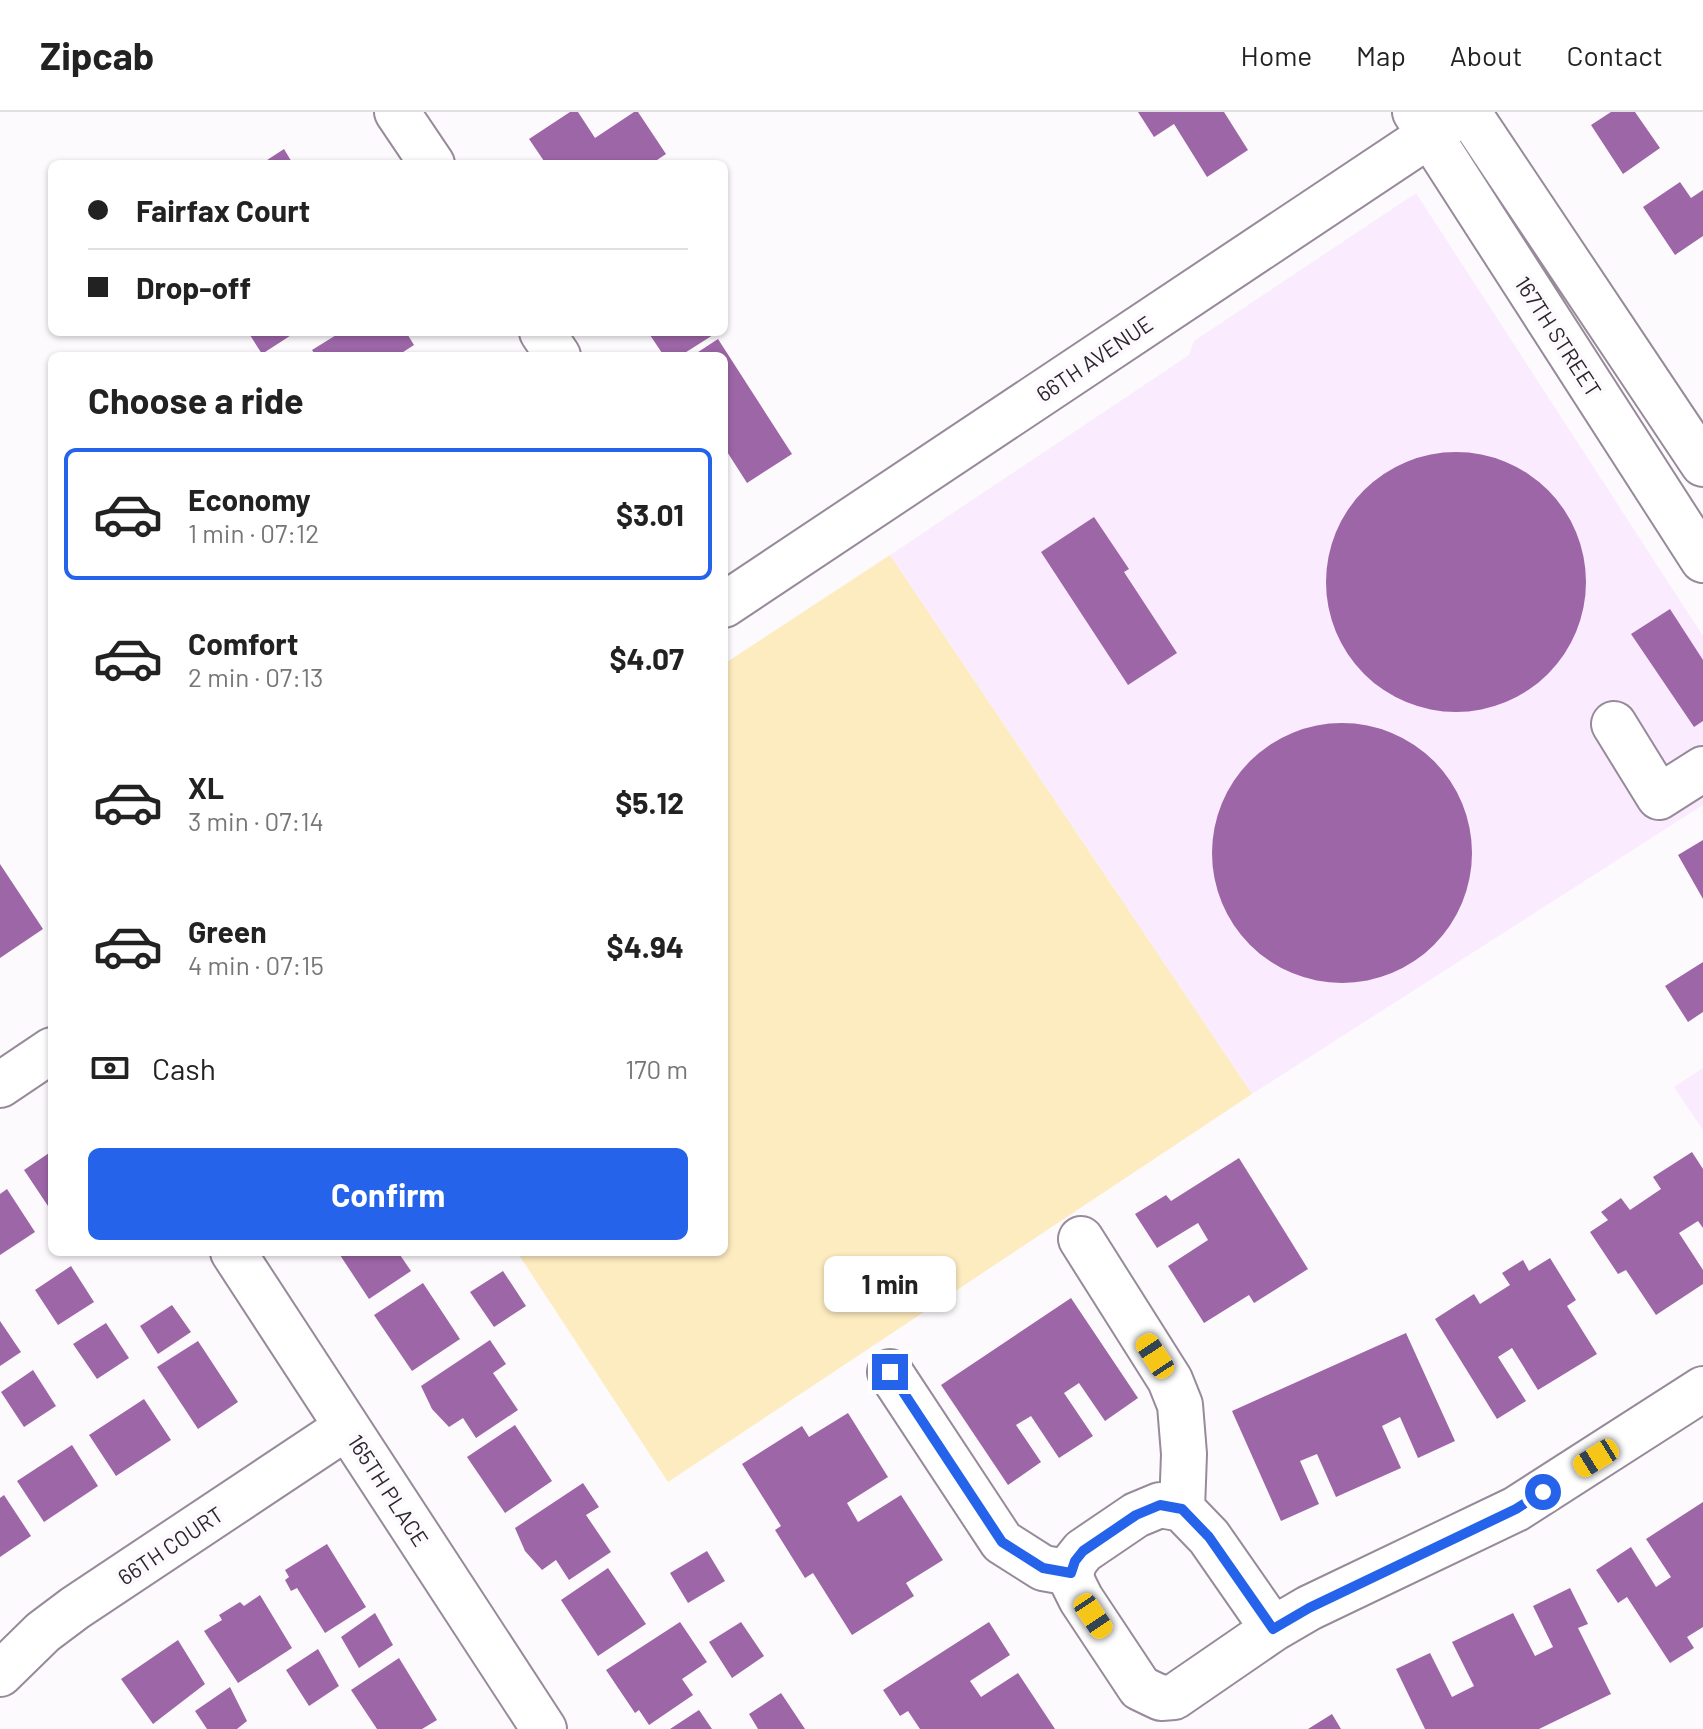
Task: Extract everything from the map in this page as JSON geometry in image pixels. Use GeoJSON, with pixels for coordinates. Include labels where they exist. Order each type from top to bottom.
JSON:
{"type":"FeatureCollection","features":[{"type":"Feature","properties":{"kind":"street"},"geometry":{"type":"LineString","coordinates":[[397,112],[429,160]]}},
{"type":"Feature","properties":{"kind":"street"},"geometry":{"type":"LineString","coordinates":[[1444,118],[1703,464]]}},
{"type":"Feature","properties":{"kind":"street","name":"167TH STREET"},"geometry":{"type":"LineString","coordinates":[[1444,118],[1703,560]]}},
{"type":"Feature","properties":{"kind":"street","name":"66TH AVENUE"},"geometry":{"type":"LineString","coordinates":[[728,602],[1444,118]]}},
{"type":"Feature","properties":{"kind":"street"},"geometry":{"type":"LineString","coordinates":[[1614,724],[1659,797],[1703,769]]}},
{"type":"Feature","properties":{"kind":"street"},"geometry":{"type":"LineString","coordinates":[[0,1085],[48,1053]]}},
{"type":"Feature","properties":{"kind":"street"},"geometry":{"type":"LineString","coordinates":[[1081,1239],[1170,1380],[1180,1405],[1184,1461],[1182,1509]]}},
{"type":"Feature","properties":{"kind":"street","name":"165TH PLACE"},"geometry":{"type":"LineString","coordinates":[[236,1256],[544,1729]]}},
{"type":"Feature","properties":{"kind":"street"},"geometry":{"type":"LineString","coordinates":[[890,1372],[1002,1542],[1043,1568],[1071,1573]]}},
{"type":"Feature","properties":{"kind":"street"},"geometry":{"type":"LineString","coordinates":[[1273,1629],[1209,1537],[1182,1509],[1160,1505],[1136,1515],[1083,1551],[1071,1573],[1081,1599],[1140,1688],[1162,1714],[1174,1697],[1273,1629],[1309,1608],[1516,1509],[1703,1389]]}},
{"type":"Feature","properties":{"kind":"street","name":"66TH COURT"},"geometry":{"type":"LineString","coordinates":[[0,1674],[43,1632],[75,1608],[347,1427]]}},
{"type":"Feature","properties":{"kind":"shaded area"},"geometry":{"type":"Polygon","coordinates":[[[1416,193],[1703,636],[1703,805],[1252,1094],[890,555],[1189,355],[1194,341],[1416,193]]]}},
{"type":"Feature","properties":{"kind":"shaded area"},"geometry":{"type":"Polygon","coordinates":[[[890,555],[1252,1094],[668,1482],[520,1256],[728,1256],[728,661],[890,555]]]}},
{"type":"Feature","properties":{"kind":"shaded area"},"geometry":{"type":"Polygon","coordinates":[[[1703,1068],[1703,1130],[1674,1087],[1703,1068]]]}},
{"type":"Feature","properties":{"kind":"building"},"geometry":{"type":"Polygon","coordinates":[[[570,112],[578,112],[595,138],[638,112],[666,154],[657,160],[543,160],[529,139],[570,112]]]}},
{"type":"Feature","properties":{"kind":"building"},"geometry":{"type":"Polygon","coordinates":[[[1138,112],[1224,112],[1248,150],[1207,177],[1174,124],[1154,137],[1138,112]]]}},
{"type":"Feature","properties":{"kind":"building"},"geometry":{"type":"Polygon","coordinates":[[[1611,112],[1635,112],[1660,148],[1623,174],[1591,125],[1611,112]]]}},
{"type":"Feature","properties":{"kind":"building"},"geometry":{"type":"Polygon","coordinates":[[[284,149],[291,160],[267,160],[284,149]]]}},
{"type":"Feature","properties":{"kind":"building"},"geometry":{"type":"Polygon","coordinates":[[[1680,182],[1691,198],[1703,190],[1703,236],[1675,255],[1643,207],[1680,182]]]}},
{"type":"Feature","properties":{"kind":"building"},"geometry":{"type":"Polygon","coordinates":[[[251,336],[290,336],[265,352],[261,352],[251,336]]]}},
{"type":"Feature","properties":{"kind":"building"},"geometry":{"type":"Polygon","coordinates":[[[335,336],[408,336],[414,345],[403,352],[312,350],[335,336]]]}},
{"type":"Feature","properties":{"kind":"building"},"geometry":{"type":"Polygon","coordinates":[[[651,336],[711,336],[686,352],[661,352],[651,336]]]}},
{"type":"Feature","properties":{"kind":"building"},"geometry":{"type":"Polygon","coordinates":[[[718,339],[726,352],[698,352],[718,339]]]}},
{"type":"Feature","properties":{"kind":"building"},"geometry":{"type":"Polygon","coordinates":[[[728,355],[792,454],[747,483],[728,453],[728,355]]]}},
{"type":"Feature","properties":{"kind":"building"},"geometry":{"type":"Polygon","coordinates":[[[1456,452],[1506,462],[1548,490],[1576,532],[1586,582],[1576,632],[1548,674],[1506,702],[1456,712],[1406,702],[1364,674],[1336,632],[1326,582],[1336,532],[1364,490],[1406,462],[1456,452]]]}},
{"type":"Feature","properties":{"kind":"building"},"geometry":{"type":"Polygon","coordinates":[[[1094,517],[1129,569],[1124,572],[1177,653],[1128,685],[1041,552],[1094,517]]]}},
{"type":"Feature","properties":{"kind":"building"},"geometry":{"type":"Polygon","coordinates":[[[1670,609],[1703,660],[1703,721],[1694,727],[1631,634],[1670,609]]]}},
{"type":"Feature","properties":{"kind":"building"},"geometry":{"type":"Polygon","coordinates":[[[1342,723],[1392,733],[1434,761],[1462,803],[1472,853],[1462,903],[1434,945],[1392,973],[1342,983],[1292,973],[1250,945],[1222,903],[1212,853],[1222,803],[1250,761],[1292,733],[1342,723]]]}},
{"type":"Feature","properties":{"kind":"building"},"geometry":{"type":"Polygon","coordinates":[[[1703,840],[1703,899],[1678,855],[1703,840]]]}},
{"type":"Feature","properties":{"kind":"building"},"geometry":{"type":"Polygon","coordinates":[[[0,864],[43,929],[0,958],[0,864]]]}},
{"type":"Feature","properties":{"kind":"building"},"geometry":{"type":"Polygon","coordinates":[[[1703,962],[1703,1012],[1688,1022],[1665,986],[1703,962]]]}},
{"type":"Feature","properties":{"kind":"building"},"geometry":{"type":"Polygon","coordinates":[[[1692,1152],[1703,1169],[1703,1228],[1698,1221],[1679,1233],[1703,1270],[1703,1284],[1656,1315],[1626,1270],[1618,1274],[1590,1232],[1608,1220],[1601,1212],[1621,1198],[1630,1210],[1661,1189],[1653,1177],[1692,1152]]]}},
{"type":"Feature","properties":{"kind":"building"},"geometry":{"type":"Polygon","coordinates":[[[48,1154],[48,1206],[24,1170],[48,1154]]]}},
{"type":"Feature","properties":{"kind":"building"},"geometry":{"type":"Polygon","coordinates":[[[1239,1158],[1308,1269],[1254,1303],[1249,1295],[1204,1323],[1168,1266],[1208,1240],[1198,1223],[1157,1248],[1135,1214],[1166,1195],[1171,1201],[1239,1158]]]}},
{"type":"Feature","properties":{"kind":"building"},"geometry":{"type":"Polygon","coordinates":[[[7,1189],[35,1232],[0,1255],[0,1194],[7,1189]]]}},
{"type":"Feature","properties":{"kind":"building"},"geometry":{"type":"Polygon","coordinates":[[[341,1256],[401,1256],[411,1271],[369,1299],[341,1256]]]}},
{"type":"Feature","properties":{"kind":"building"},"geometry":{"type":"Polygon","coordinates":[[[1550,1258],[1576,1300],[1567,1306],[1597,1354],[1538,1390],[1512,1348],[1498,1357],[1526,1401],[1497,1419],[1435,1319],[1474,1294],[1480,1304],[1510,1285],[1502,1273],[1523,1260],[1529,1271],[1550,1258]]]}},
{"type":"Feature","properties":{"kind":"building"},"geometry":{"type":"Polygon","coordinates":[[[71,1266],[94,1302],[58,1325],[35,1290],[71,1266]]]}},
{"type":"Feature","properties":{"kind":"building"},"geometry":{"type":"Polygon","coordinates":[[[503,1271],[526,1306],[494,1327],[470,1292],[503,1271]]]}},
{"type":"Feature","properties":{"kind":"building"},"geometry":{"type":"Polygon","coordinates":[[[423,1283],[460,1339],[412,1371],[374,1315],[423,1283]]]}},
{"type":"Feature","properties":{"kind":"building"},"geometry":{"type":"Polygon","coordinates":[[[1071,1298],[1138,1398],[1105,1421],[1079,1383],[1064,1393],[1093,1436],[1059,1458],[1031,1416],[1016,1425],[1041,1462],[1008,1485],[941,1385],[1071,1298]]]}},
{"type":"Feature","properties":{"kind":"building"},"geometry":{"type":"Polygon","coordinates":[[[172,1305],[191,1332],[158,1354],[140,1326],[172,1305]]]}},
{"type":"Feature","properties":{"kind":"building"},"geometry":{"type":"Polygon","coordinates":[[[0,1321],[21,1352],[0,1366],[0,1321]]]}},
{"type":"Feature","properties":{"kind":"building"},"geometry":{"type":"Polygon","coordinates":[[[106,1323],[129,1358],[97,1379],[73,1344],[106,1323]]]}},
{"type":"Feature","properties":{"kind":"building"},"geometry":{"type":"Polygon","coordinates":[[[1406,1333],[1455,1441],[1418,1458],[1400,1417],[1382,1426],[1401,1468],[1336,1497],[1317,1454],[1300,1461],[1319,1504],[1281,1521],[1232,1411],[1406,1333]]]}},
{"type":"Feature","properties":{"kind":"building"},"geometry":{"type":"Polygon","coordinates":[[[490,1340],[506,1364],[493,1373],[518,1410],[476,1438],[463,1418],[449,1427],[432,1409],[421,1386],[490,1340]]]}},
{"type":"Feature","properties":{"kind":"building"},"geometry":{"type":"Polygon","coordinates":[[[198,1341],[238,1402],[198,1429],[157,1367],[198,1341]]]}},
{"type":"Feature","properties":{"kind":"building"},"geometry":{"type":"Polygon","coordinates":[[[33,1370],[56,1406],[24,1427],[1,1392],[33,1370]]]}},
{"type":"Feature","properties":{"kind":"building"},"geometry":{"type":"Polygon","coordinates":[[[144,1399],[171,1440],[116,1476],[89,1435],[144,1399]]]}},
{"type":"Feature","properties":{"kind":"building"},"geometry":{"type":"Polygon","coordinates":[[[848,1413],[888,1477],[847,1503],[858,1522],[901,1495],[943,1560],[906,1583],[914,1596],[852,1635],[813,1573],[805,1578],[775,1530],[781,1526],[742,1464],[802,1426],[809,1437],[848,1413]]]}},
{"type":"Feature","properties":{"kind":"building"},"geometry":{"type":"Polygon","coordinates":[[[515,1425],[552,1481],[505,1513],[467,1457],[515,1425]]]}},
{"type":"Feature","properties":{"kind":"building"},"geometry":{"type":"Polygon","coordinates":[[[72,1445],[98,1486],[44,1522],[17,1481],[72,1445]]]}},
{"type":"Feature","properties":{"kind":"building"},"geometry":{"type":"Polygon","coordinates":[[[583,1483],[599,1507],[586,1515],[611,1552],[569,1580],[556,1560],[542,1570],[525,1551],[515,1528],[583,1483]]]}},
{"type":"Feature","properties":{"kind":"building"},"geometry":{"type":"Polygon","coordinates":[[[4,1495],[31,1536],[0,1557],[0,1498],[4,1495]]]}},
{"type":"Feature","properties":{"kind":"building"},"geometry":{"type":"Polygon","coordinates":[[[1703,1502],[1703,1627],[1687,1637],[1694,1648],[1670,1663],[1627,1597],[1618,1603],[1596,1570],[1631,1547],[1656,1587],[1671,1577],[1646,1539],[1703,1502]]]}},
{"type":"Feature","properties":{"kind":"building"},"geometry":{"type":"Polygon","coordinates":[[[327,1544],[366,1607],[325,1633],[297,1588],[291,1591],[285,1580],[289,1577],[285,1570],[327,1544]]]}},
{"type":"Feature","properties":{"kind":"building"},"geometry":{"type":"Polygon","coordinates":[[[707,1551],[725,1581],[688,1603],[670,1573],[707,1551]]]}},
{"type":"Feature","properties":{"kind":"building"},"geometry":{"type":"Polygon","coordinates":[[[608,1568],[646,1624],[598,1656],[561,1600],[608,1568]]]}},
{"type":"Feature","properties":{"kind":"building"},"geometry":{"type":"Polygon","coordinates":[[[1570,1588],[1588,1624],[1578,1628],[1611,1694],[1539,1729],[1425,1729],[1396,1669],[1430,1653],[1452,1697],[1474,1686],[1452,1642],[1513,1613],[1535,1656],[1553,1647],[1533,1606],[1570,1588]]]}},
{"type":"Feature","properties":{"kind":"building"},"geometry":{"type":"Polygon","coordinates":[[[260,1595],[292,1648],[238,1683],[204,1631],[222,1620],[219,1615],[240,1602],[244,1606],[260,1595]]]}},
{"type":"Feature","properties":{"kind":"building"},"geometry":{"type":"Polygon","coordinates":[[[375,1613],[393,1645],[359,1668],[341,1637],[375,1613]]]}},
{"type":"Feature","properties":{"kind":"building"},"geometry":{"type":"Polygon","coordinates":[[[680,1622],[707,1662],[682,1679],[693,1695],[649,1725],[639,1710],[635,1713],[606,1670],[680,1622]]]}},
{"type":"Feature","properties":{"kind":"building"},"geometry":{"type":"Polygon","coordinates":[[[741,1622],[764,1656],[732,1678],[709,1642],[741,1622]]]}},
{"type":"Feature","properties":{"kind":"building"},"geometry":{"type":"Polygon","coordinates":[[[989,1622],[1010,1655],[970,1681],[981,1697],[1018,1673],[1055,1729],[920,1729],[908,1711],[900,1716],[883,1690],[989,1622]]]}},
{"type":"Feature","properties":{"kind":"building"},"geometry":{"type":"Polygon","coordinates":[[[178,1640],[205,1684],[153,1724],[121,1679],[178,1640]]]}},
{"type":"Feature","properties":{"kind":"building"},"geometry":{"type":"Polygon","coordinates":[[[318,1649],[339,1686],[309,1706],[286,1670],[318,1649]]]}},
{"type":"Feature","properties":{"kind":"building"},"geometry":{"type":"Polygon","coordinates":[[[399,1658],[437,1720],[422,1729],[377,1729],[351,1690],[399,1658]]]}},
{"type":"Feature","properties":{"kind":"building"},"geometry":{"type":"Polygon","coordinates":[[[230,1687],[247,1721],[237,1729],[207,1729],[195,1711],[230,1687]]]}},
{"type":"Feature","properties":{"kind":"building"},"geometry":{"type":"Polygon","coordinates":[[[781,1693],[805,1729],[758,1729],[749,1714],[781,1693]]]}},
{"type":"Feature","properties":{"kind":"building"},"geometry":{"type":"Polygon","coordinates":[[[699,1710],[712,1729],[670,1729],[699,1710]]]}},
{"type":"Feature","properties":{"kind":"building"},"geometry":{"type":"Polygon","coordinates":[[[1332,1714],[1341,1729],[1308,1729],[1332,1714]]]}},
{"type":"Feature","properties":{"kind":"route"},"geometry":{"type":"LineString","coordinates":[[890,1372],[1002,1542],[1043,1568],[1071,1573],[1083,1551],[1136,1515],[1160,1505],[1182,1509],[1209,1537],[1273,1629],[1309,1608],[1516,1509],[1543,1492]]}}]}
